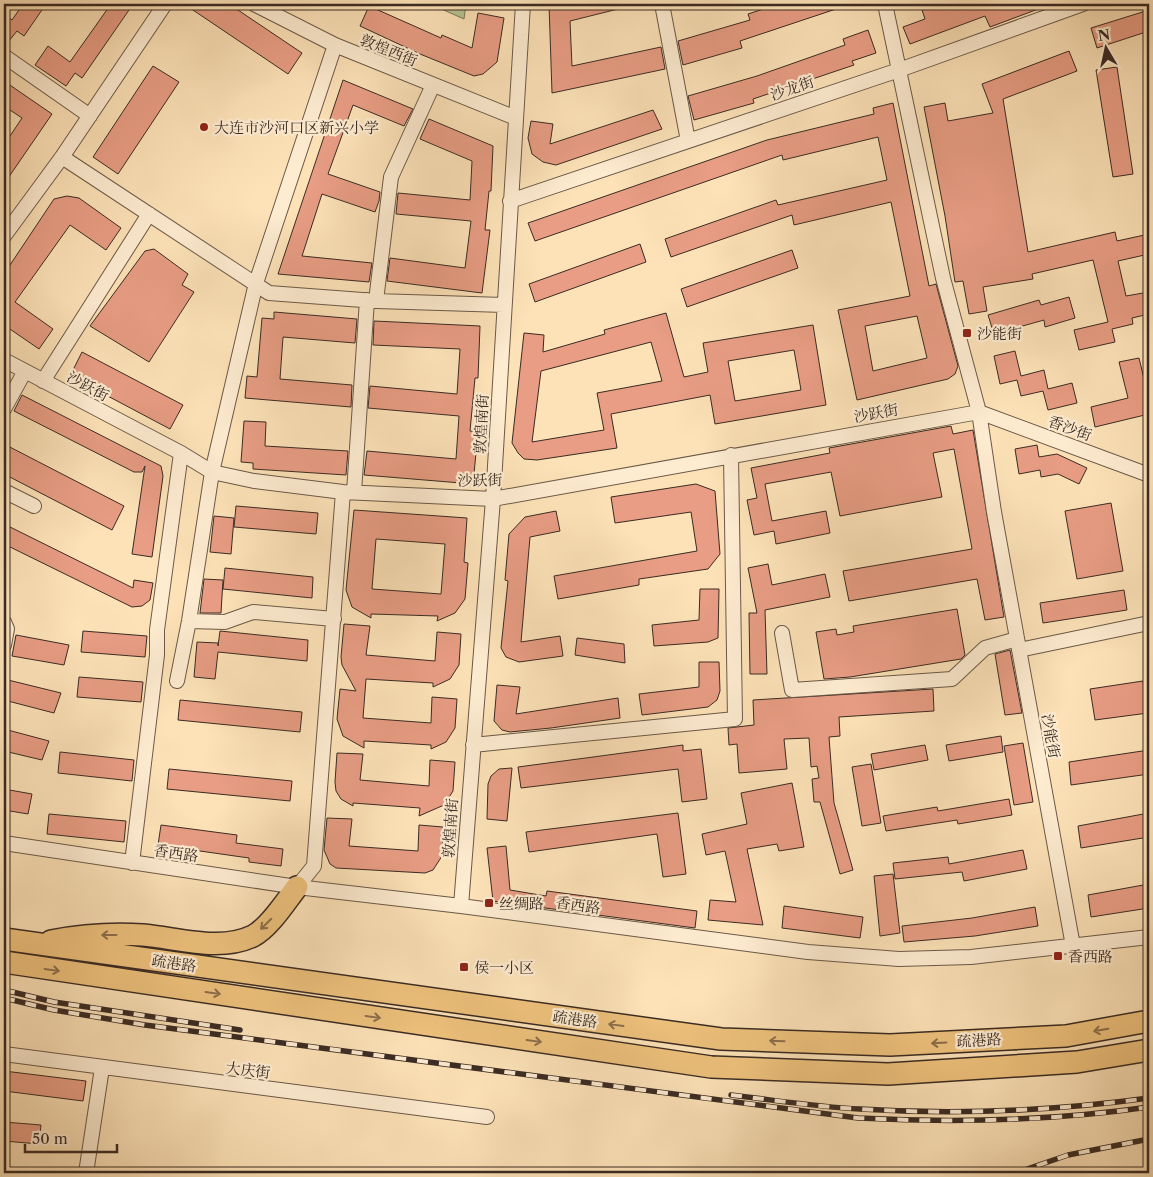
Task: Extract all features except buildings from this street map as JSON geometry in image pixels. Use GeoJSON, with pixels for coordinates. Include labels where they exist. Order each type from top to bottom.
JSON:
{"type":"FeatureCollection","features":[{"type":"Feature","properties":{"kind":"highway"},"geometry":{"type":"LineString","coordinates":[[38,944],[81,935],[142,935],[197,942],[232,943],[255,935],[297,887]]}},
{"type":"Feature","properties":{"kind":"highway","name":"疏港路"},"geometry":{"type":"LineString","coordinates":[[4,939],[721,1039],[890,1046],[1066,1036],[1149,1022]]}},
{"type":"Feature","properties":{"kind":"highway"},"geometry":{"type":"LineString","coordinates":[[4,962],[711,1067],[888,1074],[1077,1062],[1149,1050]]}},
{"type":"Feature","properties":{"kind":"street"},"geometry":{"type":"LineString","coordinates":[[4,236],[62,157],[165,4]]}},
{"type":"Feature","properties":{"kind":"street","name":"敦煌西街"},"geometry":{"type":"LineString","coordinates":[[254,4],[335,45],[516,118]]}},
{"type":"Feature","properties":{"kind":"street","name":"敦煌南街"},"geometry":{"type":"LineString","coordinates":[[460,906],[493,499],[510,201],[524,4]]}},
{"type":"Feature","properties":{"kind":"street"},"geometry":{"type":"LineString","coordinates":[[662,4],[688,141]]}},
{"type":"Feature","properties":{"kind":"street","name":"沙能街"},"geometry":{"type":"LineString","coordinates":[[885,4],[943,278],[979,412],[994,512],[1073,946]]}},
{"type":"Feature","properties":{"kind":"street","name":"沙龙街"},"geometry":{"type":"LineString","coordinates":[[510,201],[899,70],[1083,4]]}},
{"type":"Feature","properties":{"kind":"street"},"geometry":{"type":"LineString","coordinates":[[177,681],[189,621],[212,472],[256,283],[335,45]]}},
{"type":"Feature","properties":{"kind":"street"},"geometry":{"type":"LineString","coordinates":[[4,56],[90,116]]}},
{"type":"Feature","properties":{"kind":"street"},"geometry":{"type":"LineString","coordinates":[[297,887],[314,866],[334,619],[371,300],[391,177],[433,85]]}},
{"type":"Feature","properties":{"kind":"street"},"geometry":{"type":"LineString","coordinates":[[62,157],[269,293],[371,300],[504,305]]}},
{"type":"Feature","properties":{"kind":"street"},"geometry":{"type":"LineString","coordinates":[[43,380],[149,214]]}},
{"type":"Feature","properties":{"kind":"street","name":"沙跃街"},"geometry":{"type":"LineString","coordinates":[[4,360],[181,453],[212,472],[254,481],[349,492],[493,499],[979,412]]}},
{"type":"Feature","properties":{"kind":"street"},"geometry":{"type":"LineString","coordinates":[[4,409],[25,371]]}},
{"type":"Feature","properties":{"kind":"street","name":"香沙街"},"geometry":{"type":"LineString","coordinates":[[979,412],[1149,475]]}},
{"type":"Feature","properties":{"kind":"street"},"geometry":{"type":"LineString","coordinates":[[132,863],[157,655],[157,630],[181,453]]}},
{"type":"Feature","properties":{"kind":"street"},"geometry":{"type":"LineString","coordinates":[[473,745],[735,719],[732,455]]}},
{"type":"Feature","properties":{"kind":"street"},"geometry":{"type":"LineString","coordinates":[[4,491],[34,506]]}},
{"type":"Feature","properties":{"kind":"street"},"geometry":{"type":"LineString","coordinates":[[189,621],[225,622],[253,612],[334,619]]}},
{"type":"Feature","properties":{"kind":"street"},"geometry":{"type":"LineString","coordinates":[[4,622],[7,629],[4,645]]}},
{"type":"Feature","properties":{"kind":"street"},"geometry":{"type":"LineString","coordinates":[[782,633],[792,690],[952,679],[985,648],[1018,645],[1149,623]]}},
{"type":"Feature","properties":{"kind":"street","name":"香西路"},"geometry":{"type":"LineString","coordinates":[[4,843],[297,887],[460,906],[808,952],[899,959],[970,957],[1149,937]]}},
{"type":"Feature","properties":{"kind":"street","name":"大庆街"},"geometry":{"type":"LineString","coordinates":[[4,1054],[488,1117]]}},
{"type":"Feature","properties":{"kind":"street"},"geometry":{"type":"LineString","coordinates":[[86,1173],[102,1068]]}},
{"type":"Feature","properties":{"kind":"green space"},"geometry":{"type":"Polygon","coordinates":[[[430,4],[466,4],[464,19],[430,4]]]}},
{"type":"Feature","properties":{"kind":"railway"},"geometry":{"type":"LineString","coordinates":[[4,990],[54,1002],[240,1030]]}},
{"type":"Feature","properties":{"kind":"railway"},"geometry":{"type":"LineString","coordinates":[[4,998],[54,1010],[145,1025],[858,1118],[1004,1120],[1113,1112],[1149,1107]]}},
{"type":"Feature","properties":{"kind":"railway"},"geometry":{"type":"LineString","coordinates":[[731,1095],[844,1108],[933,1112],[1041,1109],[1149,1098]]}},
{"type":"Feature","properties":{"kind":"railway"},"geometry":{"type":"LineString","coordinates":[[1016,1173],[1068,1155],[1149,1139]]}},
{"type":"Feature","properties":{"kind":"place","name":"大连市沙河口区新兴小学"},"geometry":{"type":"Point","coordinates":[204,127]}},
{"type":"Feature","properties":{"kind":"place","name":"沙能街"},"geometry":{"type":"Point","coordinates":[967,333]}},
{"type":"Feature","properties":{"kind":"place","name":"丝绸路"},"geometry":{"type":"Point","coordinates":[489,903]}},
{"type":"Feature","properties":{"kind":"place","name":"香西路"},"geometry":{"type":"Point","coordinates":[1058,956]}},
{"type":"Feature","properties":{"kind":"place","name":"侯一小区"},"geometry":{"type":"Point","coordinates":[464,967]}}]}
